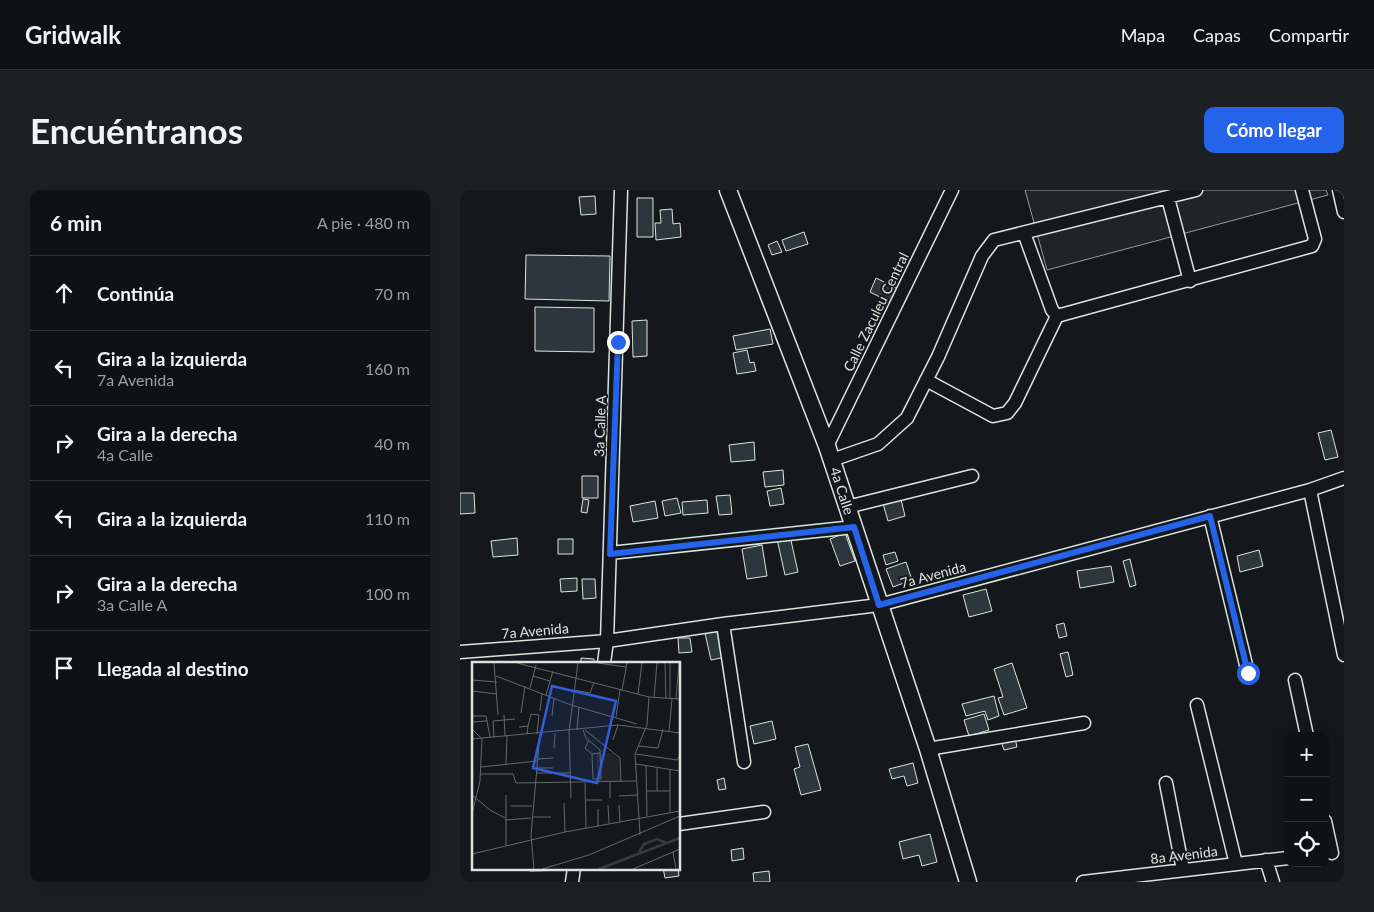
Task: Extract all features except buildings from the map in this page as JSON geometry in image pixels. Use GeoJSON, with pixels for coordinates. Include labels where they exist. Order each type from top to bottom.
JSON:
{"type":"FeatureCollection","features":[{"type":"Feature","properties":{"kind":"street","name":"3a Calle A"},"geometry":{"type":"LineString","coordinates":[[604,662],[607,641],[621,190]]}},
{"type":"Feature","properties":{"kind":"street","name":"4a Calle"},"geometry":{"type":"LineString","coordinates":[[728,190],[829,453],[928,749],[968,882]]}},
{"type":"Feature","properties":{"kind":"street","name":"Calle Zaculeu Central"},"geometry":{"type":"LineString","coordinates":[[829,453],[952,190]]}},
{"type":"Feature","properties":{"kind":"street"},"geometry":{"type":"LineString","coordinates":[[829,453],[878,444],[907,418],[938,356],[982,256],[994,240],[1196,190]]}},
{"type":"Feature","properties":{"kind":"street"},"geometry":{"type":"LineString","coordinates":[[926,380],[993,416],[1007,413],[1015,403],[1057,316],[1312,246],[1315,239],[1302,190]]}},
{"type":"Feature","properties":{"kind":"street"},"geometry":{"type":"LineString","coordinates":[[1339,190],[1344,212]]}},
{"type":"Feature","properties":{"kind":"street"},"geometry":{"type":"LineString","coordinates":[[1168,198],[1190,281]]}},
{"type":"Feature","properties":{"kind":"street"},"geometry":{"type":"LineString","coordinates":[[1024,233],[1030,243],[1052,310],[1057,316]]}},
{"type":"Feature","properties":{"kind":"street"},"geometry":{"type":"LineString","coordinates":[[847,507],[972,476]]}},
{"type":"Feature","properties":{"kind":"street","name":"7a Avenida"},"geometry":{"type":"LineString","coordinates":[[460,652],[607,641],[723,624],[879,605],[1310,490],[1344,478]]}},
{"type":"Feature","properties":{"kind":"street"},"geometry":{"type":"LineString","coordinates":[[1310,490],[1344,655]]}},
{"type":"Feature","properties":{"kind":"street"},"geometry":{"type":"LineString","coordinates":[[1210,516],[1248,673]]}},
{"type":"Feature","properties":{"kind":"street"},"geometry":{"type":"LineString","coordinates":[[610,554],[854,527]]}},
{"type":"Feature","properties":{"kind":"street"},"geometry":{"type":"LineString","coordinates":[[723,624],[744,762]]}},
{"type":"Feature","properties":{"kind":"street"},"geometry":{"type":"LineString","coordinates":[[1295,680],[1306,732]]}},
{"type":"Feature","properties":{"kind":"street"},"geometry":{"type":"LineString","coordinates":[[1198,705],[1236,864]]}},
{"type":"Feature","properties":{"kind":"street"},"geometry":{"type":"LineString","coordinates":[[928,749],[1084,723]]}},
{"type":"Feature","properties":{"kind":"street"},"geometry":{"type":"LineString","coordinates":[[1166,783],[1183,870]]}},
{"type":"Feature","properties":{"kind":"street"},"geometry":{"type":"LineString","coordinates":[[680,824],[764,812]]}},
{"type":"Feature","properties":{"kind":"street"},"geometry":{"type":"LineString","coordinates":[[1325,822],[1334,852]]}},
{"type":"Feature","properties":{"kind":"street","name":"8a Avenida"},"geometry":{"type":"LineString","coordinates":[[1083,882],[1284,858]]}},
{"type":"Feature","properties":{"kind":"street"},"geometry":{"type":"LineString","coordinates":[[1266,860],[1273,882]]}},
{"type":"Feature","properties":{"kind":"shaded area"},"geometry":{"type":"Polygon","coordinates":[[[1025,190],[1326,190],[1328,195],[1047,270],[1025,190]]]}},
{"type":"Feature","properties":{"kind":"route"},"geometry":{"type":"LineString","coordinates":[[618,342],[610,554],[854,527],[879,605],[1210,516],[1248,673]]}}]}
